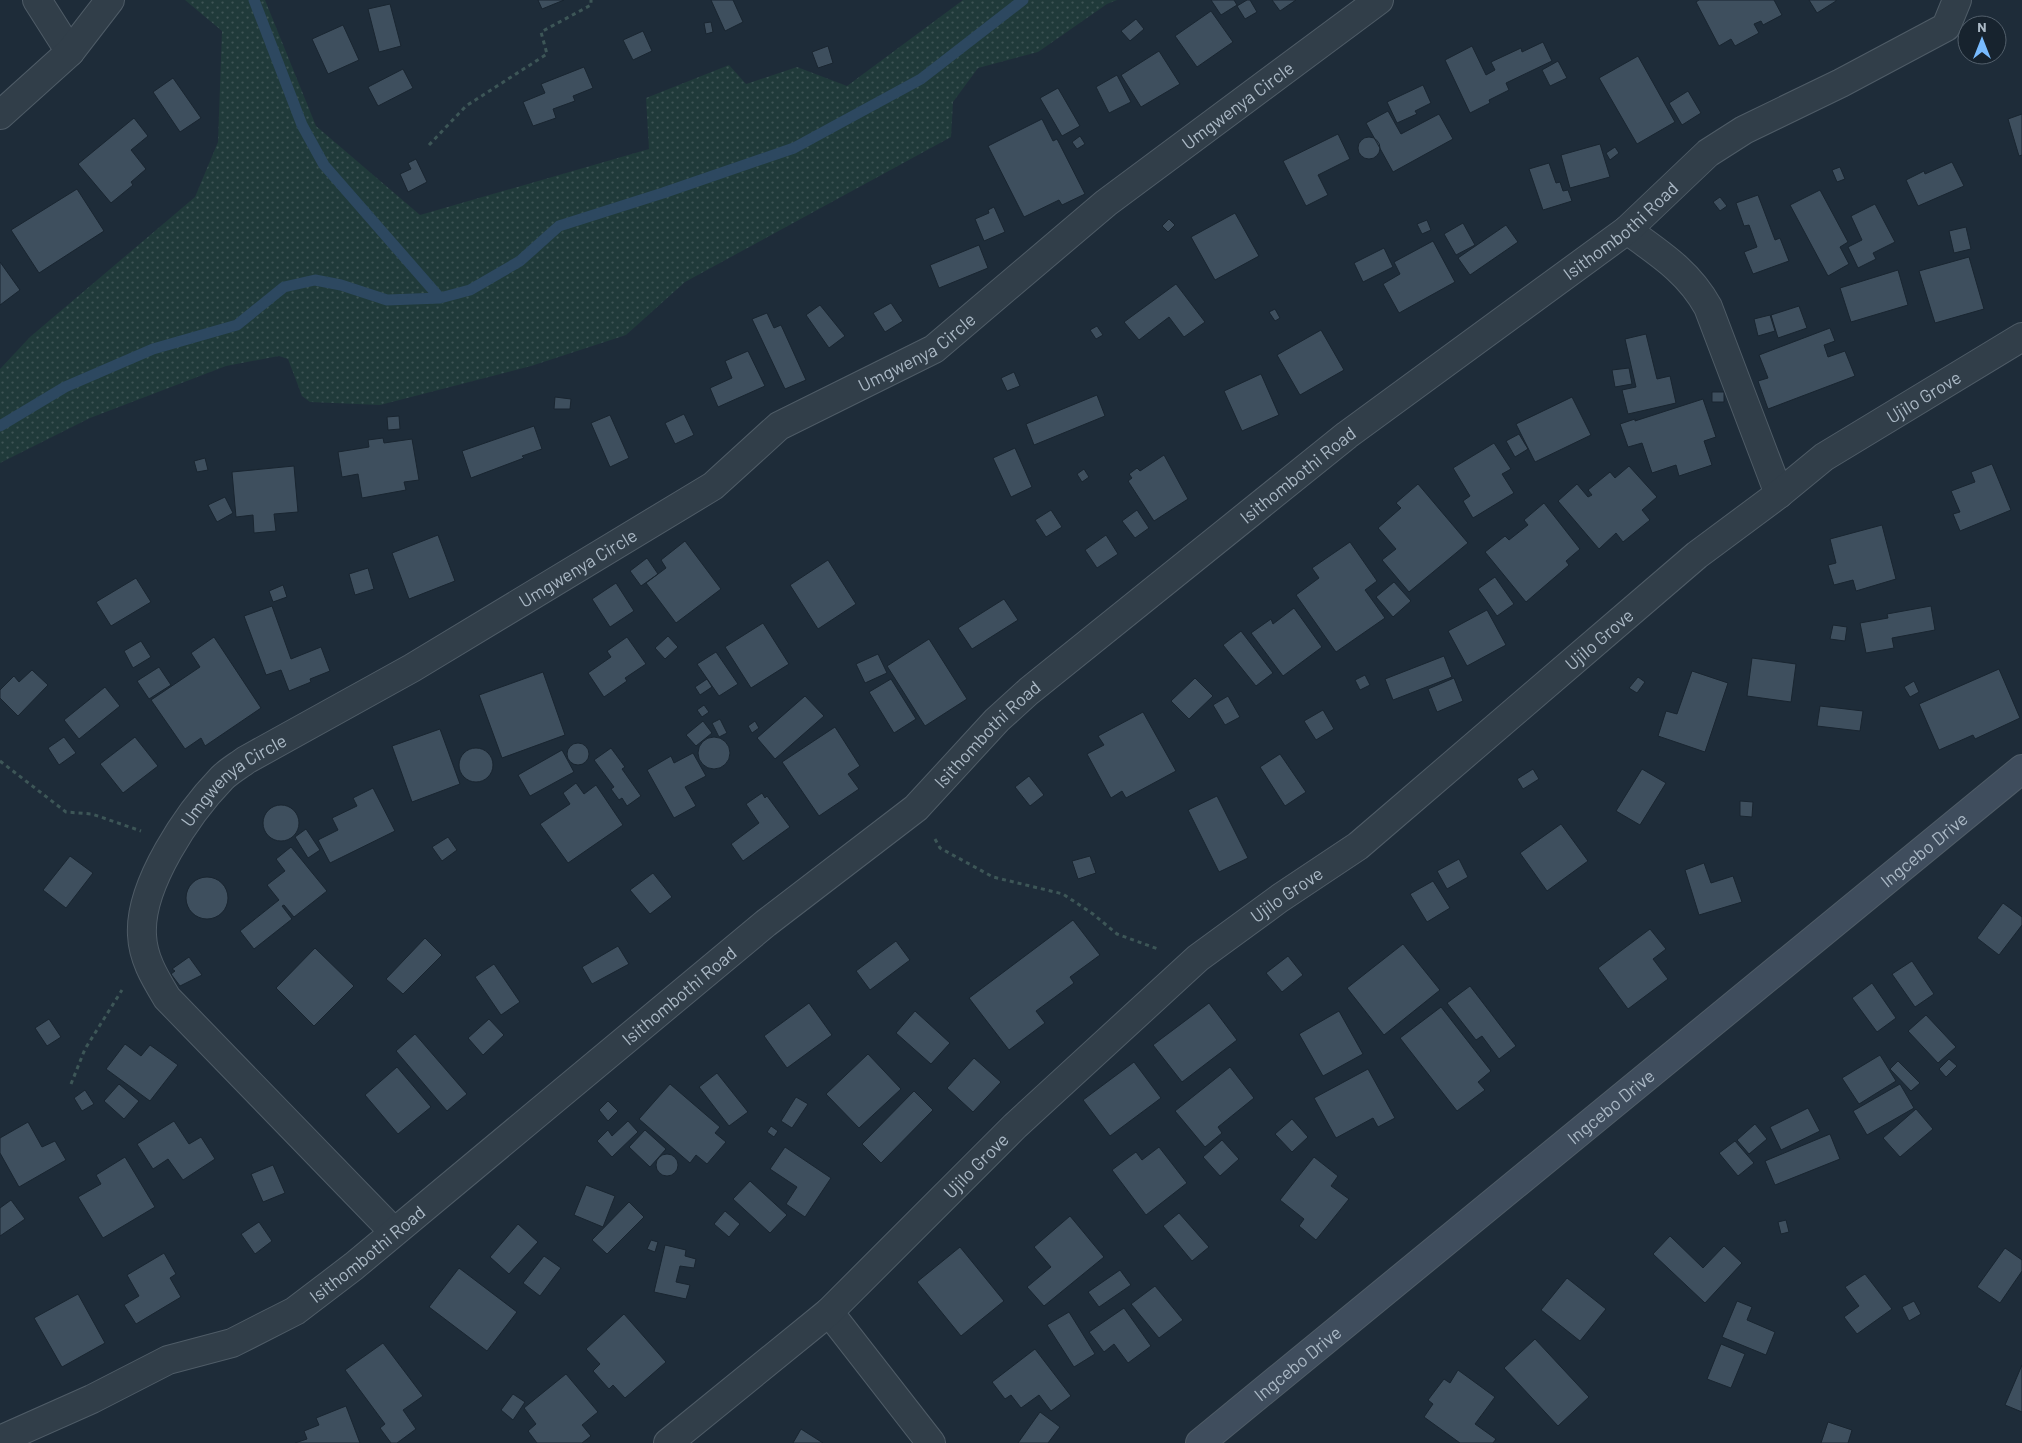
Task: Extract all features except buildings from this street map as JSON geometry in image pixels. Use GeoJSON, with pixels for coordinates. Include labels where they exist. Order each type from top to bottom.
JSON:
{"type":"FeatureCollection","features":[{"type":"Feature","properties":{"kind":"main road","name":"Ingcebo Drive"},"geometry":{"type":"LineString","coordinates":[[1200,1443],[2022,769]]}},
{"type":"Feature","properties":{"kind":"street"},"geometry":{"type":"LineString","coordinates":[[37,0],[70,52]]}},
{"type":"Feature","properties":{"kind":"street"},"geometry":{"type":"LineString","coordinates":[[0,115],[70,52],[110,0]]}},
{"type":"Feature","properties":{"kind":"street","name":"Umgwenya Circle"},"geometry":{"type":"LineString","coordinates":[[394,1232],[167,998],[151,971],[144,952],[142,934],[146,904],[164,862],[186,823],[208,794],[223,777],[246,760],[412,668],[714,486],[779,426],[934,349],[1106,203],[1379,0]]}},
{"type":"Feature","properties":{"kind":"street","name":"Isithombothi Road"},"geometry":{"type":"LineString","coordinates":[[0,1440],[92,1399],[168,1360],[232,1343],[295,1310],[394,1232],[766,923],[916,808],[997,720],[1029,690],[1347,435],[1627,230],[1708,154],[1744,130],[1841,83],[1946,27],[1957,0]]}},
{"type":"Feature","properties":{"kind":"street"},"geometry":{"type":"LineString","coordinates":[[1627,230],[1681,270],[1698,289],[1708,307],[1779,494]]}},
{"type":"Feature","properties":{"kind":"street","name":"Ujilo Grove"},"geometry":{"type":"LineString","coordinates":[[668,1443],[829,1312],[1015,1126],[1194,962],[1280,898],[1358,846],[1697,555],[1779,494],[1824,456],[2022,337]]}},
{"type":"Feature","properties":{"kind":"street"},"geometry":{"type":"LineString","coordinates":[[829,1312],[931,1443]]}},
{"type":"Feature","properties":{"kind":"path"},"geometry":{"type":"LineString","coordinates":[[429,145],[466,106],[547,54],[541,32],[591,5],[591,0]]}},
{"type":"Feature","properties":{"kind":"path"},"geometry":{"type":"LineString","coordinates":[[0,761],[66,812],[92,814],[150,834],[164,862]]}},
{"type":"Feature","properties":{"kind":"path"},"geometry":{"type":"LineString","coordinates":[[916,808],[940,848],[993,877],[1063,894],[1093,914],[1117,934],[1194,962]]}},
{"type":"Feature","properties":{"kind":"path"},"geometry":{"type":"LineString","coordinates":[[71,1084],[85,1049],[144,952]]}},
{"type":"Feature","properties":{"kind":"green space"},"geometry":{"type":"Polygon","coordinates":[[[185,0],[265,0],[316,126],[420,215],[649,149],[646,98],[729,65],[746,84],[797,67],[847,86],[963,0],[1117,0],[1107,4],[1038,52],[978,68],[953,102],[951,137],[685,282],[626,335],[531,366],[380,405],[310,402],[302,396],[288,359],[279,356],[226,366],[90,418],[0,463],[0,369],[30,337],[195,197],[218,142],[222,31],[185,0]]]}},
{"type":"Feature","properties":{"kind":"waterway"},"geometry":{"type":"LineString","coordinates":[[254,0],[302,125],[324,165],[440,298]]}},
{"type":"Feature","properties":{"kind":"waterway"},"geometry":{"type":"LineString","coordinates":[[0,426],[65,387],[153,349],[237,325],[284,287],[315,280],[341,285],[387,300],[440,298],[470,290],[520,261],[559,226],[794,148],[921,79],[1023,0]]}}]}
